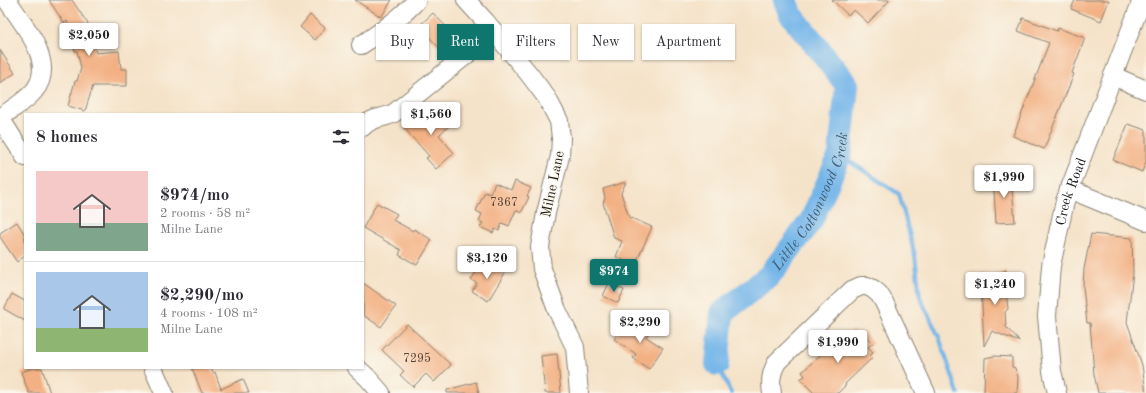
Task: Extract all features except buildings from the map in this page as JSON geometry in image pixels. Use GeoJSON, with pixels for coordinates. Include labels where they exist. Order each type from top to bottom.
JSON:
{"type":"FeatureCollection","features":[{"type":"Feature","properties":{"kind":"street"},"geometry":{"type":"LineString","coordinates":[[7,0],[36,46],[41,58],[42,68],[35,90],[0,118],[24,155]]}},
{"type":"Feature","properties":{"kind":"street"},"geometry":{"type":"LineString","coordinates":[[361,45],[376,36],[406,12],[417,0]]}},
{"type":"Feature","properties":{"kind":"street","name":"Milne Lane"},"geometry":{"type":"LineString","coordinates":[[466,0],[495,32],[529,74],[547,98],[559,121],[561,138],[560,156],[546,213],[540,247],[542,268],[558,310],[575,348],[579,393]]}},
{"type":"Feature","properties":{"kind":"street","name":"Creek Road"},"geometry":{"type":"LineString","coordinates":[[1057,393],[1052,371],[1047,316],[1051,266],[1065,201],[1068,189],[1142,0]]}},
{"type":"Feature","properties":{"kind":"street"},"geometry":{"type":"LineString","coordinates":[[364,126],[372,120],[394,114],[495,32]]}},
{"type":"Feature","properties":{"kind":"street"},"geometry":{"type":"LineString","coordinates":[[1113,76],[1146,90]]}},
{"type":"Feature","properties":{"kind":"street"},"geometry":{"type":"LineString","coordinates":[[1068,189],[1146,221]]}},
{"type":"Feature","properties":{"kind":"street"},"geometry":{"type":"LineString","coordinates":[[772,393],[772,370],[777,362],[852,290],[861,286],[873,289],[884,302],[926,393]]}},
{"type":"Feature","properties":{"kind":"street"},"geometry":{"type":"LineString","coordinates":[[153,369],[164,393]]}},
{"type":"Feature","properties":{"kind":"street"},"geometry":{"type":"LineString","coordinates":[[358,369],[381,393]]}},
{"type":"Feature","properties":{"kind":"waterway","name":"Little Cottonwood Creek"},"geometry":{"type":"LineString","coordinates":[[717,364],[722,313],[769,276],[811,221],[840,155],[847,85],[790,13],[785,0]]}},
{"type":"Feature","properties":{"kind":"waterway"},"geometry":{"type":"LineString","coordinates":[[840,155],[899,194],[915,256],[920,297],[939,337],[958,393]]}},
{"type":"Feature","properties":{"kind":"waterway","name":"Little Cottonwood Creek"},"geometry":{"type":"LineString","coordinates":[[717,364],[731,393]]}}]}
